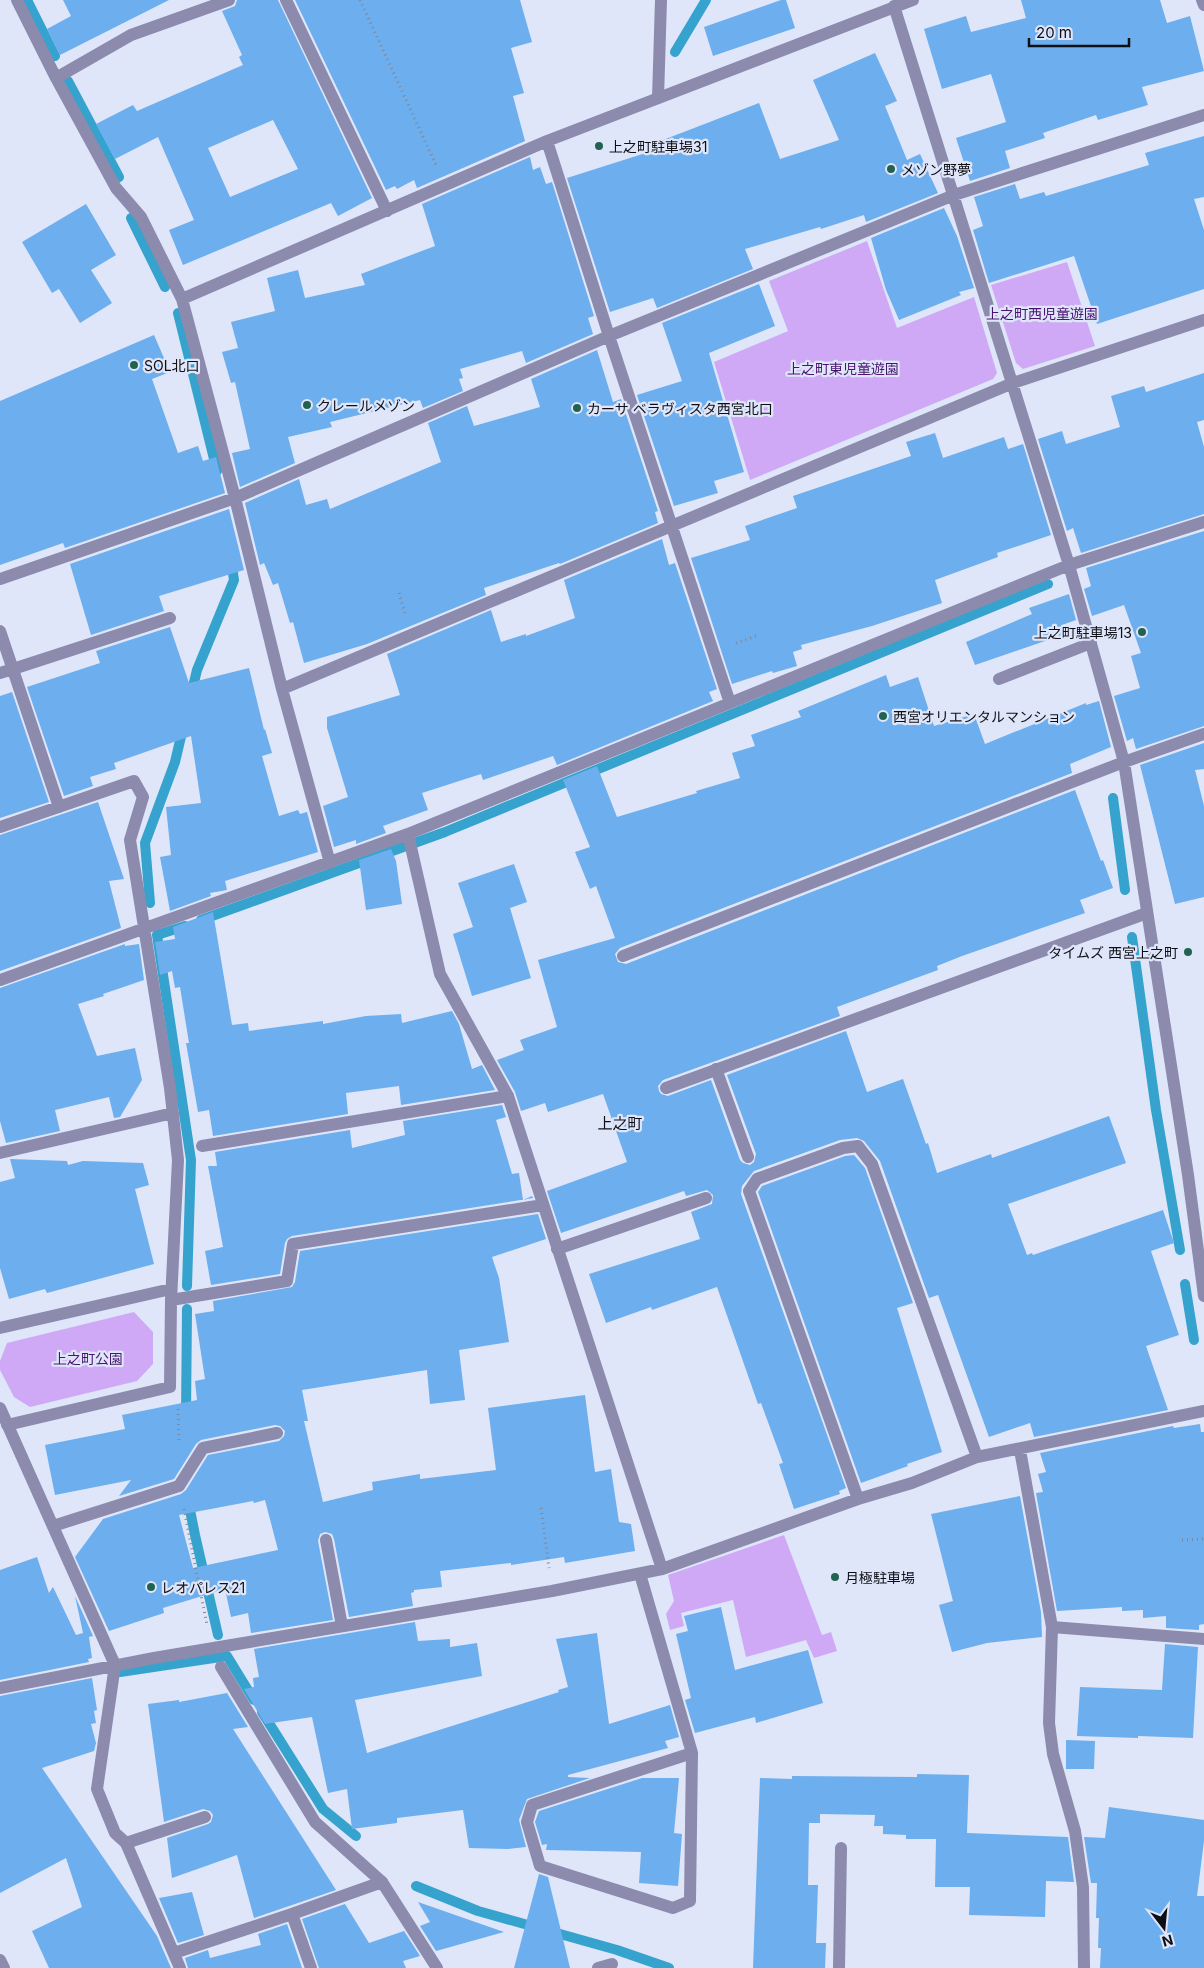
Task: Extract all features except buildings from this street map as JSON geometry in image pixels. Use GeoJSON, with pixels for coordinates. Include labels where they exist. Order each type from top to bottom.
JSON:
{"type":"FeatureCollection","features":[{"type":"Feature","properties":{"kind":"street"},"geometry":{"type":"LineString","coordinates":[[17,0],[56,78],[116,188],[141,217],[182,299],[235,498],[282,689],[330,863]]}},
{"type":"Feature","properties":{"kind":"street"},"geometry":{"type":"LineString","coordinates":[[56,78],[131,35],[229,0]]}},
{"type":"Feature","properties":{"kind":"street"},"geometry":{"type":"LineString","coordinates":[[286,0],[387,211]]}},
{"type":"Feature","properties":{"kind":"street"},"geometry":{"type":"LineString","coordinates":[[658,98],[661,0]]}},
{"type":"Feature","properties":{"kind":"street"},"geometry":{"type":"LineString","coordinates":[[182,299],[547,141],[913,0]]}},
{"type":"Feature","properties":{"kind":"street"},"geometry":{"type":"LineString","coordinates":[[1202,0],[1204,5]]}},
{"type":"Feature","properties":{"kind":"street"},"geometry":{"type":"LineString","coordinates":[[894,6],[1069,566],[1124,762],[1188,1175],[1204,1296]]}},
{"type":"Feature","properties":{"kind":"street"},"geometry":{"type":"LineString","coordinates":[[0,579],[235,498],[609,336],[954,195],[1204,116]]}},
{"type":"Feature","properties":{"kind":"street"},"geometry":{"type":"LineString","coordinates":[[547,141],[730,704]]}},
{"type":"Feature","properties":{"kind":"street"},"geometry":{"type":"LineString","coordinates":[[282,689],[1013,384],[1204,320]]}},
{"type":"Feature","properties":{"kind":"street"},"geometry":{"type":"LineString","coordinates":[[0,980],[330,863],[410,840],[730,704],[1069,566],[1204,522]]}},
{"type":"Feature","properties":{"kind":"street"},"geometry":{"type":"LineString","coordinates":[[0,673],[170,618]]}},
{"type":"Feature","properties":{"kind":"street"},"geometry":{"type":"LineString","coordinates":[[0,631],[59,807]]}},
{"type":"Feature","properties":{"kind":"street"},"geometry":{"type":"LineString","coordinates":[[999,678],[1091,642]]}},
{"type":"Feature","properties":{"kind":"street"},"geometry":{"type":"LineString","coordinates":[[624,956],[1124,762],[1204,734]]}},
{"type":"Feature","properties":{"kind":"street"},"geometry":{"type":"LineString","coordinates":[[0,827],[134,781],[143,797],[130,840],[173,1113],[178,1160],[171,1295],[170,1387],[7,1425]]}},
{"type":"Feature","properties":{"kind":"street"},"geometry":{"type":"LineString","coordinates":[[410,840],[440,974],[508,1096],[662,1569]]}},
{"type":"Feature","properties":{"kind":"street"},"geometry":{"type":"LineString","coordinates":[[666,1088],[1147,912]]}},
{"type":"Feature","properties":{"kind":"street"},"geometry":{"type":"LineString","coordinates":[[716,1069],[748,1157]]}},
{"type":"Feature","properties":{"kind":"street"},"geometry":{"type":"LineString","coordinates":[[202,1146],[508,1096]]}},
{"type":"Feature","properties":{"kind":"street"},"geometry":{"type":"LineString","coordinates":[[0,1153],[173,1113]]}},
{"type":"Feature","properties":{"kind":"street"},"geometry":{"type":"LineString","coordinates":[[858,1500],[749,1191],[757,1179],[843,1148],[858,1146],[872,1164],[977,1457]]}},
{"type":"Feature","properties":{"kind":"street"},"geometry":{"type":"LineString","coordinates":[[557,1249],[706,1198]]}},
{"type":"Feature","properties":{"kind":"street"},"geometry":{"type":"LineString","coordinates":[[0,1328],[171,1295],[287,1281],[293,1244],[543,1205]]}},
{"type":"Feature","properties":{"kind":"street"},"geometry":{"type":"LineString","coordinates":[[0,1408],[115,1665],[97,1789],[115,1833],[126,1843],[180,1968]]}},
{"type":"Feature","properties":{"kind":"street"},"geometry":{"type":"LineString","coordinates":[[0,1688],[115,1665],[552,1590],[662,1569],[912,1483],[977,1457],[1020,1450],[1204,1411]]}},
{"type":"Feature","properties":{"kind":"street"},"geometry":{"type":"LineString","coordinates":[[54,1526],[179,1486],[203,1448],[277,1434]]}},
{"type":"Feature","properties":{"kind":"street"},"geometry":{"type":"LineString","coordinates":[[1020,1450],[1052,1627],[1049,1723],[1053,1754],[1075,1831],[1084,1887],[1084,1968]]}},
{"type":"Feature","properties":{"kind":"street"},"geometry":{"type":"LineString","coordinates":[[326,1540],[342,1626]]}},
{"type":"Feature","properties":{"kind":"street"},"geometry":{"type":"LineString","coordinates":[[640,1574],[692,1753],[690,1901],[673,1908],[540,1866],[527,1822],[532,1805],[692,1753]]}},
{"type":"Feature","properties":{"kind":"street"},"geometry":{"type":"LineString","coordinates":[[1052,1627],[1204,1639]]}},
{"type":"Feature","properties":{"kind":"street"},"geometry":{"type":"LineString","coordinates":[[221,1667],[315,1822],[382,1882],[437,1968]]}},
{"type":"Feature","properties":{"kind":"street"},"geometry":{"type":"LineString","coordinates":[[126,1843],[206,1817]]}},
{"type":"Feature","properties":{"kind":"street"},"geometry":{"type":"LineString","coordinates":[[839,1968],[841,1848]]}},
{"type":"Feature","properties":{"kind":"street"},"geometry":{"type":"LineString","coordinates":[[174,1953],[382,1882]]}},
{"type":"Feature","properties":{"kind":"street"},"geometry":{"type":"LineString","coordinates":[[292,1914],[311,1968]]}},
{"type":"Feature","properties":{"kind":"street"},"geometry":{"type":"LineString","coordinates":[[0,1960],[4,1968]]}},
{"type":"Feature","properties":{"kind":"street"},"geometry":{"type":"LineString","coordinates":[[598,1968],[612,1964]]}},
{"type":"Feature","properties":{"kind":"path"},"geometry":{"type":"LineString","coordinates":[[360,0],[445,185]]}},
{"type":"Feature","properties":{"kind":"path"},"geometry":{"type":"LineString","coordinates":[[170,1387],[178,1395],[179,1486],[212,1648]]}},
{"type":"Feature","properties":{"kind":"path"},"geometry":{"type":"LineString","coordinates":[[540,1508],[552,1590]]}},
{"type":"Feature","properties":{"kind":"path"},"geometry":{"type":"LineString","coordinates":[[1182,1540],[1204,1539]]}},
{"type":"Feature","properties":{"kind":"green space","name":"上之町東児童遊園"},"geometry":{"type":"Polygon","coordinates":[[[867,241],[897,328],[974,297],[997,373],[993,379],[750,480],[714,362],[788,331],[769,281],[867,241]]]}},
{"type":"Feature","properties":{"kind":"green space","name":"上之町西児童遊園"},"geometry":{"type":"Polygon","coordinates":[[[1067,262],[1095,346],[1023,369],[1016,363],[991,285],[1067,262]]]}},
{"type":"Feature","properties":{"kind":"green space","name":"上之町公園"},"geometry":{"type":"Polygon","coordinates":[[[134,1312],[153,1332],[153,1364],[137,1381],[30,1407],[14,1397],[0,1370],[0,1361],[7,1343],[134,1312]]]}},
{"type":"Feature","properties":{"kind":"green space"},"geometry":{"type":"Polygon","coordinates":[[[784,1535],[822,1635],[831,1632],[837,1651],[814,1658],[806,1640],[746,1657],[733,1600],[681,1613],[684,1626],[670,1630],[666,1614],[674,1601],[668,1575],[784,1535]]]}},
{"type":"Feature","properties":{"kind":"waterway"},"geometry":{"type":"LineString","coordinates":[[27,0],[55,56]]}},
{"type":"Feature","properties":{"kind":"waterway"},"geometry":{"type":"LineString","coordinates":[[675,52],[706,0]]}},
{"type":"Feature","properties":{"kind":"waterway"},"geometry":{"type":"LineString","coordinates":[[68,81],[119,177]]}},
{"type":"Feature","properties":{"kind":"waterway"},"geometry":{"type":"LineString","coordinates":[[131,218],[165,287]]}},
{"type":"Feature","properties":{"kind":"waterway"},"geometry":{"type":"LineString","coordinates":[[178,313],[217,471]]}},
{"type":"Feature","properties":{"kind":"waterway"},"geometry":{"type":"LineString","coordinates":[[191,695],[197,670],[234,580],[231,560]]}},
{"type":"Feature","properties":{"kind":"waterway"},"geometry":{"type":"LineString","coordinates":[[201,920],[445,832],[1048,584]]}},
{"type":"Feature","properties":{"kind":"waterway"},"geometry":{"type":"LineString","coordinates":[[150,903],[145,843],[175,762],[183,728]]}},
{"type":"Feature","properties":{"kind":"waterway"},"geometry":{"type":"LineString","coordinates":[[1113,798],[1125,890]]}},
{"type":"Feature","properties":{"kind":"waterway"},"geometry":{"type":"LineString","coordinates":[[185,926],[157,935],[191,1160],[187,1286]]}},
{"type":"Feature","properties":{"kind":"waterway"},"geometry":{"type":"LineString","coordinates":[[1132,937],[1156,1110],[1180,1250]]}},
{"type":"Feature","properties":{"kind":"waterway"},"geometry":{"type":"LineString","coordinates":[[1185,1284],[1194,1340]]}},
{"type":"Feature","properties":{"kind":"waterway"},"geometry":{"type":"LineString","coordinates":[[186,1416],[187,1309]]}},
{"type":"Feature","properties":{"kind":"waterway"},"geometry":{"type":"LineString","coordinates":[[188,1500],[218,1635]]}},
{"type":"Feature","properties":{"kind":"waterway"},"geometry":{"type":"LineString","coordinates":[[120,1672],[227,1656],[254,1700]]}},
{"type":"Feature","properties":{"kind":"waterway"},"geometry":{"type":"LineString","coordinates":[[262,1712],[323,1809],[356,1836]]}},
{"type":"Feature","properties":{"kind":"waterway"},"geometry":{"type":"LineString","coordinates":[[416,1886],[478,1911],[617,1950],[669,1968]]}},
{"type":"Feature","properties":{"kind":"place","name":"上之町駐車場31"},"geometry":{"type":"Point","coordinates":[599,146]}},
{"type":"Feature","properties":{"kind":"place","name":"メゾン野夢"},"geometry":{"type":"Point","coordinates":[891,169]}},
{"type":"Feature","properties":{"kind":"place","name":"SOL北口"},"geometry":{"type":"Point","coordinates":[134,365]}},
{"type":"Feature","properties":{"kind":"place","name":"クレールメゾン"},"geometry":{"type":"Point","coordinates":[307,405]}},
{"type":"Feature","properties":{"kind":"place","name":"カーサ ベラヴィスタ西宮北口"},"geometry":{"type":"Point","coordinates":[577,408]}},
{"type":"Feature","properties":{"kind":"place","name":"上之町駐車場13"},"geometry":{"type":"Point","coordinates":[1142,632]}},
{"type":"Feature","properties":{"kind":"place","name":"西宮オリエンタルマンション"},"geometry":{"type":"Point","coordinates":[883,716]}},
{"type":"Feature","properties":{"kind":"place","name":"タイムズ 西宮上之町"},"geometry":{"type":"Point","coordinates":[1188,952]}},
{"type":"Feature","properties":{"kind":"place","name":"月極駐車場"},"geometry":{"type":"Point","coordinates":[835,1577]}},
{"type":"Feature","properties":{"kind":"place","name":"レオパレス21"},"geometry":{"type":"Point","coordinates":[151,1587]}},
{"type":"Feature","properties":{"kind":"district","name":"上之町"},"geometry":{"type":"Point","coordinates":[620,1123]}}]}
